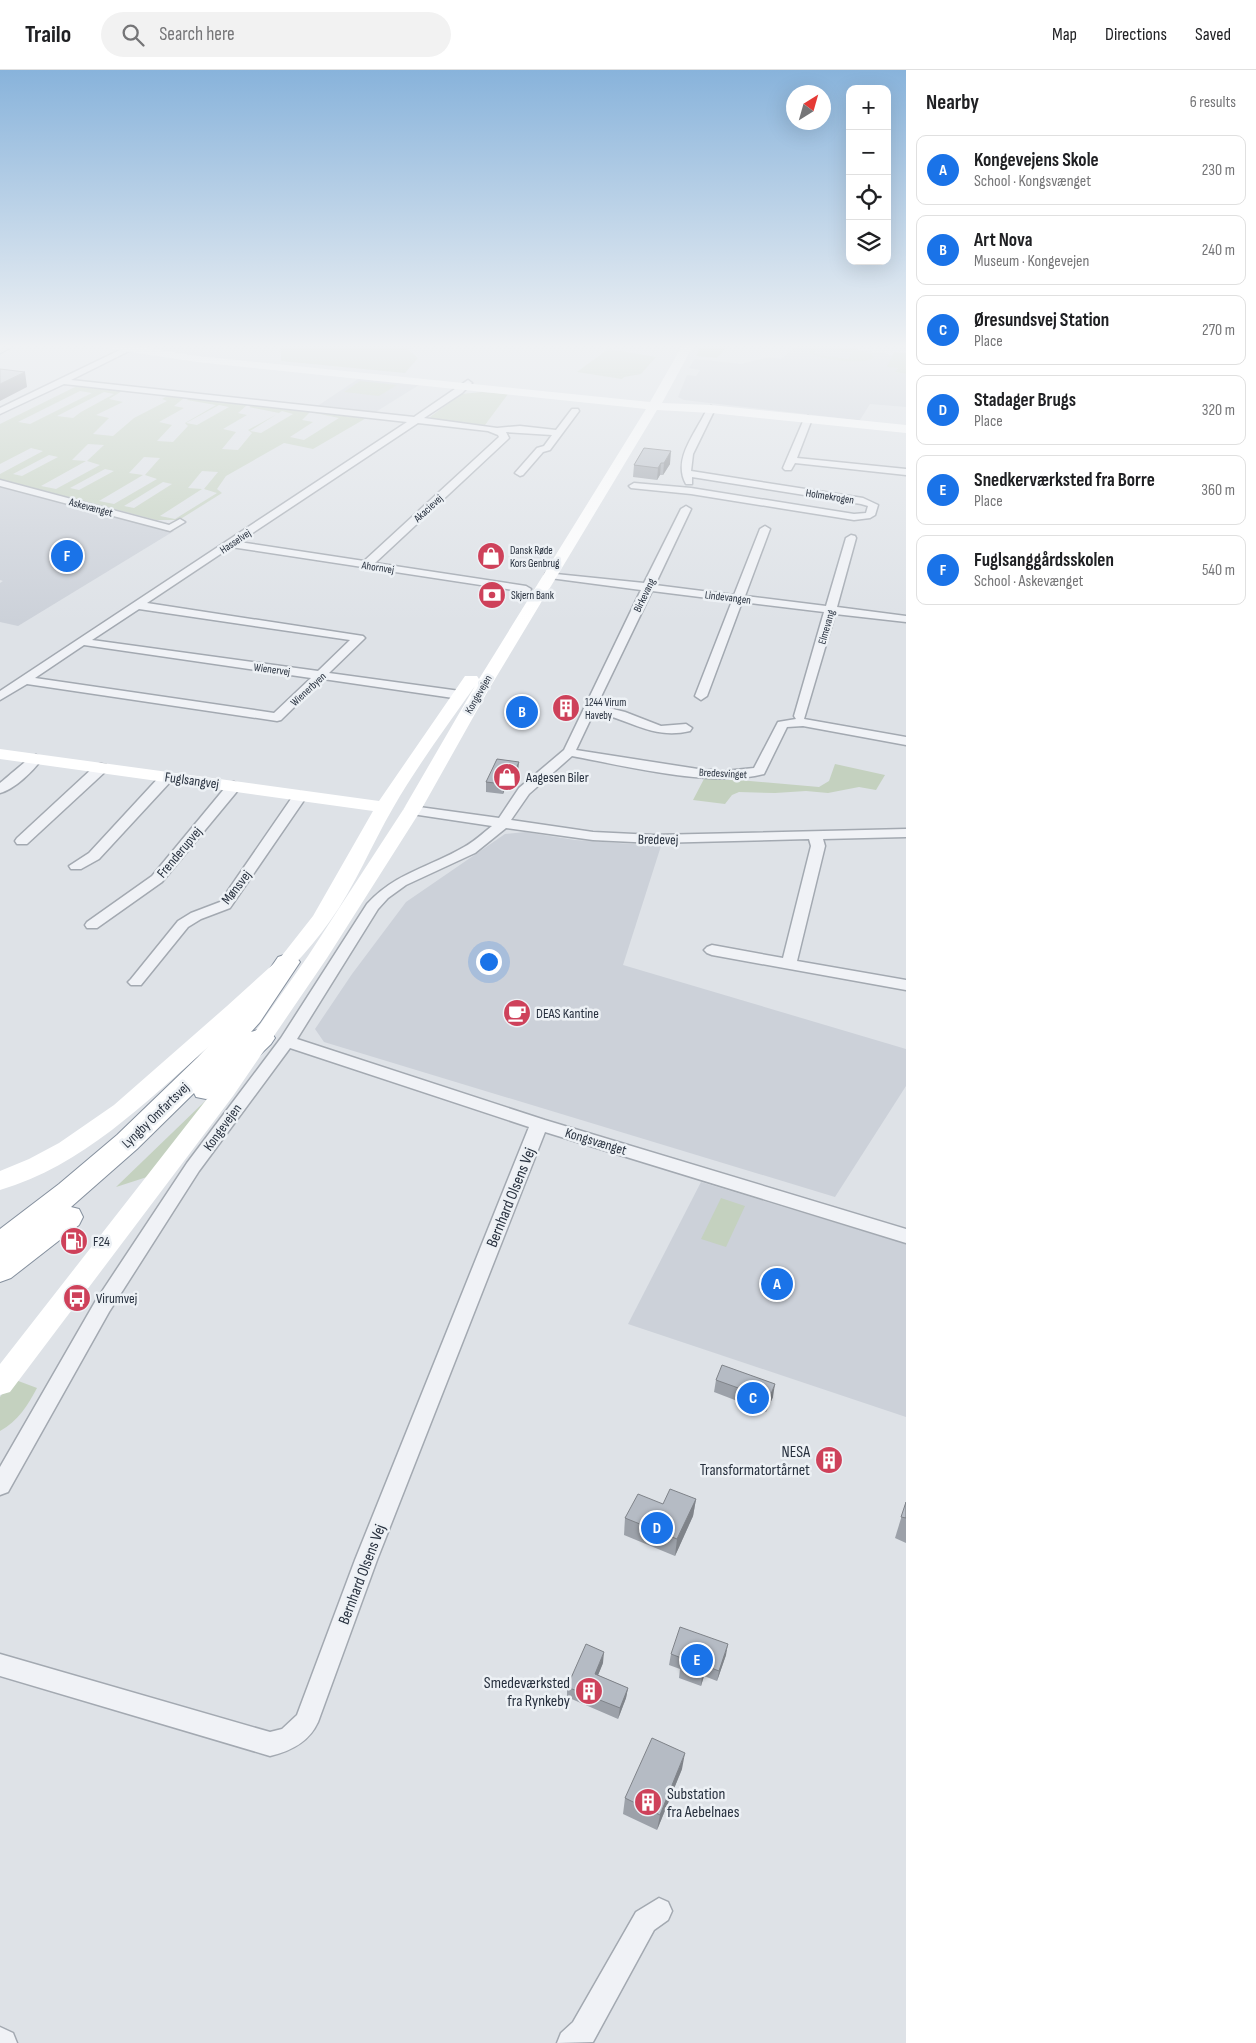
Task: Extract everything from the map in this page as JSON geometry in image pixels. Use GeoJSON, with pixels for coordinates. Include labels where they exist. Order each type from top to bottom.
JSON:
{"type":"FeatureCollection","features":[{"type":"Feature","properties":{"kind":"highway","name":"Lyngby Omfartsvej"},"geometry":{"type":"LineString","coordinates":[[1,1261],[70,1192],[127,1142],[208,1063],[251,1016],[287,962]]}},
{"type":"Feature","properties":{"kind":"highway"},"geometry":{"type":"LineString","coordinates":[[1,1261],[101,1190],[274,1039]]}},
{"type":"Feature","properties":{"kind":"main road","name":"Kongevejen"},"geometry":{"type":"LineString","coordinates":[[0,1181],[38,1165],[67,1149],[122,1111],[235,1011],[287,962],[322,918],[384,807],[460,695],[624,438]]}},
{"type":"Feature","properties":{"kind":"main road","name":"Kongevejen"},"geometry":{"type":"LineString","coordinates":[[274,1039],[317,958],[412,810],[481,689],[634,438]]}},
{"type":"Feature","properties":{"kind":"main road","name":"Fuglsangvej"},"geometry":{"type":"LineString","coordinates":[[0,754],[384,807]]}},
{"type":"Feature","properties":{"kind":"main road"},"geometry":{"type":"LineString","coordinates":[[0,1384],[225,1091],[274,1039]]}},
{"type":"Feature","properties":{"kind":"street","name":"Hasselvej"},"geometry":{"type":"LineString","coordinates":[[0,696],[389,438]]}},
{"type":"Feature","properties":{"kind":"street","name":"Akacievej"},"geometry":{"type":"LineString","coordinates":[[366,565],[504,438]]}},
{"type":"Feature","properties":{"kind":"street"},"geometry":{"type":"LineString","coordinates":[[520,473],[540,450],[547,448],[555,438]]}},
{"type":"Feature","properties":{"kind":"street"},"geometry":{"type":"LineString","coordinates":[[691,491],[690,483],[685,474],[685,458],[696,438]]}},
{"type":"Feature","properties":{"kind":"street"},"geometry":{"type":"LineString","coordinates":[[800,438],[790,464],[906,472]]}},
{"type":"Feature","properties":{"kind":"street","name":"Holmekrogen"},"geometry":{"type":"LineString","coordinates":[[634,486],[691,491],[854,517],[870,515],[873,505],[863,501],[685,474]]}},
{"type":"Feature","properties":{"kind":"street","name":"Askevænget"},"geometry":{"type":"LineString","coordinates":[[0,483],[170,528],[180,522]]}},
{"type":"Feature","properties":{"kind":"street","name":"Birkevang"},"geometry":{"type":"LineString","coordinates":[[590,707],[686,507],[691,491]]}},
{"type":"Feature","properties":{"kind":"street"},"geometry":{"type":"LineString","coordinates":[[701,696],[765,529]]}},
{"type":"Feature","properties":{"kind":"street","name":"Elmevang"},"geometry":{"type":"LineString","coordinates":[[800,716],[851,538]]}},
{"type":"Feature","properties":{"kind":"street","name":"Ahornvej"},"geometry":{"type":"LineString","coordinates":[[230,544],[526,589]]}},
{"type":"Feature","properties":{"kind":"street","name":"Lindevangen"},"geometry":{"type":"LineString","coordinates":[[550,575],[906,620]]}},
{"type":"Feature","properties":{"kind":"street","name":"Wienerbyen"},"geometry":{"type":"LineString","coordinates":[[26,680],[277,717],[322,676],[359,638],[138,605]]}},
{"type":"Feature","properties":{"kind":"street","name":"Wienervej"},"geometry":{"type":"LineString","coordinates":[[84,642],[460,695]]}},
{"type":"Feature","properties":{"kind":"street"},"geometry":{"type":"LineString","coordinates":[[502,824],[524,791],[569,752],[590,707],[625,716],[664,732],[674,732],[686,728]]}},
{"type":"Feature","properties":{"kind":"street","name":"Bredesvinget"},"geometry":{"type":"LineString","coordinates":[[569,752],[670,770],[745,776],[760,772],[782,726],[788,723],[803,722],[906,740]]}},
{"type":"Feature","properties":{"kind":"street"},"geometry":{"type":"LineString","coordinates":[[0,789],[23,772],[36,759]]}},
{"type":"Feature","properties":{"kind":"street"},"geometry":{"type":"LineString","coordinates":[[22,841],[101,768]]}},
{"type":"Feature","properties":{"kind":"street"},"geometry":{"type":"LineString","coordinates":[[76,866],[94,856],[167,777]]}},
{"type":"Feature","properties":{"kind":"street","name":"Frenderupvej"},"geometry":{"type":"LineString","coordinates":[[92,925],[157,879],[234,786]]}},
{"type":"Feature","properties":{"kind":"street","name":"Mønsvej"},"geometry":{"type":"LineString","coordinates":[[136,982],[183,924],[196,916],[225,905],[300,796]]}},
{"type":"Feature","properties":{"kind":"street","name":"Bredevej"},"geometry":{"type":"LineString","coordinates":[[412,810],[593,836],[654,839],[906,833]]}},
{"type":"Feature","properties":{"kind":"street","name":"Kongevejen"},"geometry":{"type":"LineString","coordinates":[[0,1486],[102,1307],[274,1039],[372,907],[383,895],[414,875],[470,850],[502,824]]}},
{"type":"Feature","properties":{"kind":"street"},"geometry":{"type":"LineString","coordinates":[[789,964],[818,846],[815,834]]}},
{"type":"Feature","properties":{"kind":"street"},"geometry":{"type":"LineString","coordinates":[[712,950],[906,984]]}},
{"type":"Feature","properties":{"kind":"street","name":"Kongsvænget"},"geometry":{"type":"LineString","coordinates":[[274,1039],[539,1124],[906,1236]]}},
{"type":"Feature","properties":{"kind":"street","name":"Bernhard Olsens Vej"},"geometry":{"type":"LineString","coordinates":[[0,1665],[270,1744],[286,1741],[299,1732],[306,1722],[366,1560],[539,1124]]}},
{"type":"Feature","properties":{"kind":"street"},"geometry":{"type":"LineString","coordinates":[[571,2043],[583,2032],[646,1921],[659,1911]]}},
{"type":"Feature","properties":{"kind":"shaded area"},"geometry":{"type":"Polygon","coordinates":[[[0,486],[174,531],[18,626],[0,622],[0,583],[3,581],[0,580],[0,486]]]}},
{"type":"Feature","properties":{"kind":"shaded area"},"geometry":{"type":"Polygon","coordinates":[[[525,832],[575,840],[661,846],[623,965],[906,1049],[906,1086],[835,1197],[324,1042],[315,1029],[352,974],[406,902],[505,834],[525,832]]]}},
{"type":"Feature","properties":{"kind":"shaded area"},"geometry":{"type":"Polygon","coordinates":[[[701,1182],[906,1244],[906,1417],[628,1324],[701,1182]]]}},
{"type":"Feature","properties":{"kind":"green space"},"geometry":{"type":"Polygon","coordinates":[[[0,438],[160,438],[157,441],[173,442],[177,438],[231,438],[222,449],[238,450],[248,438],[295,438],[304,440],[307,438],[332,438],[313,449],[284,443],[226,476],[217,489],[222,493],[179,520],[156,520],[0,479],[0,474],[43,451],[31,448],[0,464],[0,438]],[[88,444],[72,460],[86,461],[41,486],[56,489],[100,465],[87,461],[104,445],[88,444]],[[49,455],[13,474],[22,476],[58,457],[49,455]],[[144,457],[129,473],[143,475],[99,501],[114,504],[157,479],[145,475],[160,458],[144,457]],[[105,469],[70,488],[79,490],[114,471],[105,469]],[[202,471],[188,488],[202,489],[160,516],[175,519],[217,493],[204,489],[218,472],[202,471]],[[163,482],[124,506],[134,508],[172,484],[163,482]]]}},
{"type":"Feature","properties":{"kind":"green space"},"geometry":{"type":"Polygon","coordinates":[[[835,764],[885,775],[876,790],[859,787],[828,793],[806,791],[775,793],[739,792],[732,795],[725,804],[693,800],[705,777],[819,787],[829,781],[835,764]]]}},
{"type":"Feature","properties":{"kind":"green space"},"geometry":{"type":"Polygon","coordinates":[[[228,1079],[147,1177],[116,1187],[228,1079]]]}},
{"type":"Feature","properties":{"kind":"green space"},"geometry":{"type":"Polygon","coordinates":[[[721,1198],[745,1206],[726,1247],[701,1239],[721,1198]]]}},
{"type":"Feature","properties":{"kind":"green space"},"geometry":{"type":"Polygon","coordinates":[[[13,1379],[37,1388],[22,1412],[0,1431],[0,1397],[13,1379]]]}},
{"type":"Feature","properties":{"kind":"building"},"geometry":{"type":"Polygon","coordinates":[[[644,448],[671,451],[664,463],[661,463],[658,468],[634,465],[644,448]]]}},
{"type":"Feature","properties":{"kind":"building"},"geometry":{"type":"Polygon","coordinates":[[[497,759],[519,762],[512,777],[506,776],[503,784],[486,782],[497,759]]]}},
{"type":"Feature","properties":{"kind":"building"},"geometry":{"type":"Polygon","coordinates":[[[722,1365],[775,1384],[769,1399],[716,1380],[722,1365]]]}},
{"type":"Feature","properties":{"kind":"building"},"geometry":{"type":"Polygon","coordinates":[[[670,1489],[696,1499],[677,1539],[625,1518],[638,1494],[663,1504],[670,1489]]]}},
{"type":"Feature","properties":{"kind":"building"},"geometry":{"type":"Polygon","coordinates":[[[906,1502],[906,1518],[901,1517],[906,1502]]]}},
{"type":"Feature","properties":{"kind":"building"},"geometry":{"type":"Polygon","coordinates":[[[680,1627],[728,1644],[719,1671],[706,1666],[702,1675],[681,1667],[684,1659],[671,1654],[680,1627]]]}},
{"type":"Feature","properties":{"kind":"building","name":"Smedeværksted fra Rynkeby"},"geometry":{"type":"Polygon","coordinates":[[[586,1644],[604,1652],[595,1674],[628,1688],[620,1708],[567,1687],[586,1644]]]}},
{"type":"Feature","properties":{"kind":"building","name":"Substation fra Aebelnaes"},"geometry":{"type":"Polygon","coordinates":[[[652,1738],[685,1753],[660,1815],[625,1798],[652,1738]]]}},
{"type":"Feature","properties":{"kind":"place","name":"Fuglsanggårdsskolen"},"geometry":{"type":"Point","coordinates":[67,556]}},
{"type":"Feature","properties":{"kind":"place","name":"Dansk Røde Kors Genbrug"},"geometry":{"type":"Point","coordinates":[491,556]}},
{"type":"Feature","properties":{"kind":"place","name":"Skjern Bank"},"geometry":{"type":"Point","coordinates":[492,595]}},
{"type":"Feature","properties":{"kind":"place","name":"1244 Virum Haveby"},"geometry":{"type":"Point","coordinates":[566,708]}},
{"type":"Feature","properties":{"kind":"place","name":"Art Nova"},"geometry":{"type":"Point","coordinates":[522,712]}},
{"type":"Feature","properties":{"kind":"place","name":"Aagesen Biler"},"geometry":{"type":"Point","coordinates":[507,777]}},
{"type":"Feature","properties":{"kind":"place","name":"DEAS Kantine"},"geometry":{"type":"Point","coordinates":[517,1013]}},
{"type":"Feature","properties":{"kind":"place","name":"F24"},"geometry":{"type":"Point","coordinates":[74,1241]}},
{"type":"Feature","properties":{"kind":"place","name":"Kongevejens Skole"},"geometry":{"type":"Point","coordinates":[777,1284]}},
{"type":"Feature","properties":{"kind":"place","name":"Virumvej"},"geometry":{"type":"Point","coordinates":[77,1298]}},
{"type":"Feature","properties":{"kind":"place","name":"Øresundsvej Station"},"geometry":{"type":"Point","coordinates":[753,1398]}},
{"type":"Feature","properties":{"kind":"place","name":"NESA Transformatortårnet"},"geometry":{"type":"Point","coordinates":[829,1460]}},
{"type":"Feature","properties":{"kind":"place","name":"Stadager Brugs"},"geometry":{"type":"Point","coordinates":[657,1528]}},
{"type":"Feature","properties":{"kind":"place","name":"Snedkerværksted fra Borre"},"geometry":{"type":"Point","coordinates":[697,1660]}},
{"type":"Feature","properties":{"kind":"place","name":"Smedeværksted fra Rynkeby"},"geometry":{"type":"Point","coordinates":[589,1691]}},
{"type":"Feature","properties":{"kind":"place","name":"Substation fra Aebelnaes"},"geometry":{"type":"Point","coordinates":[648,1802]}}]}
